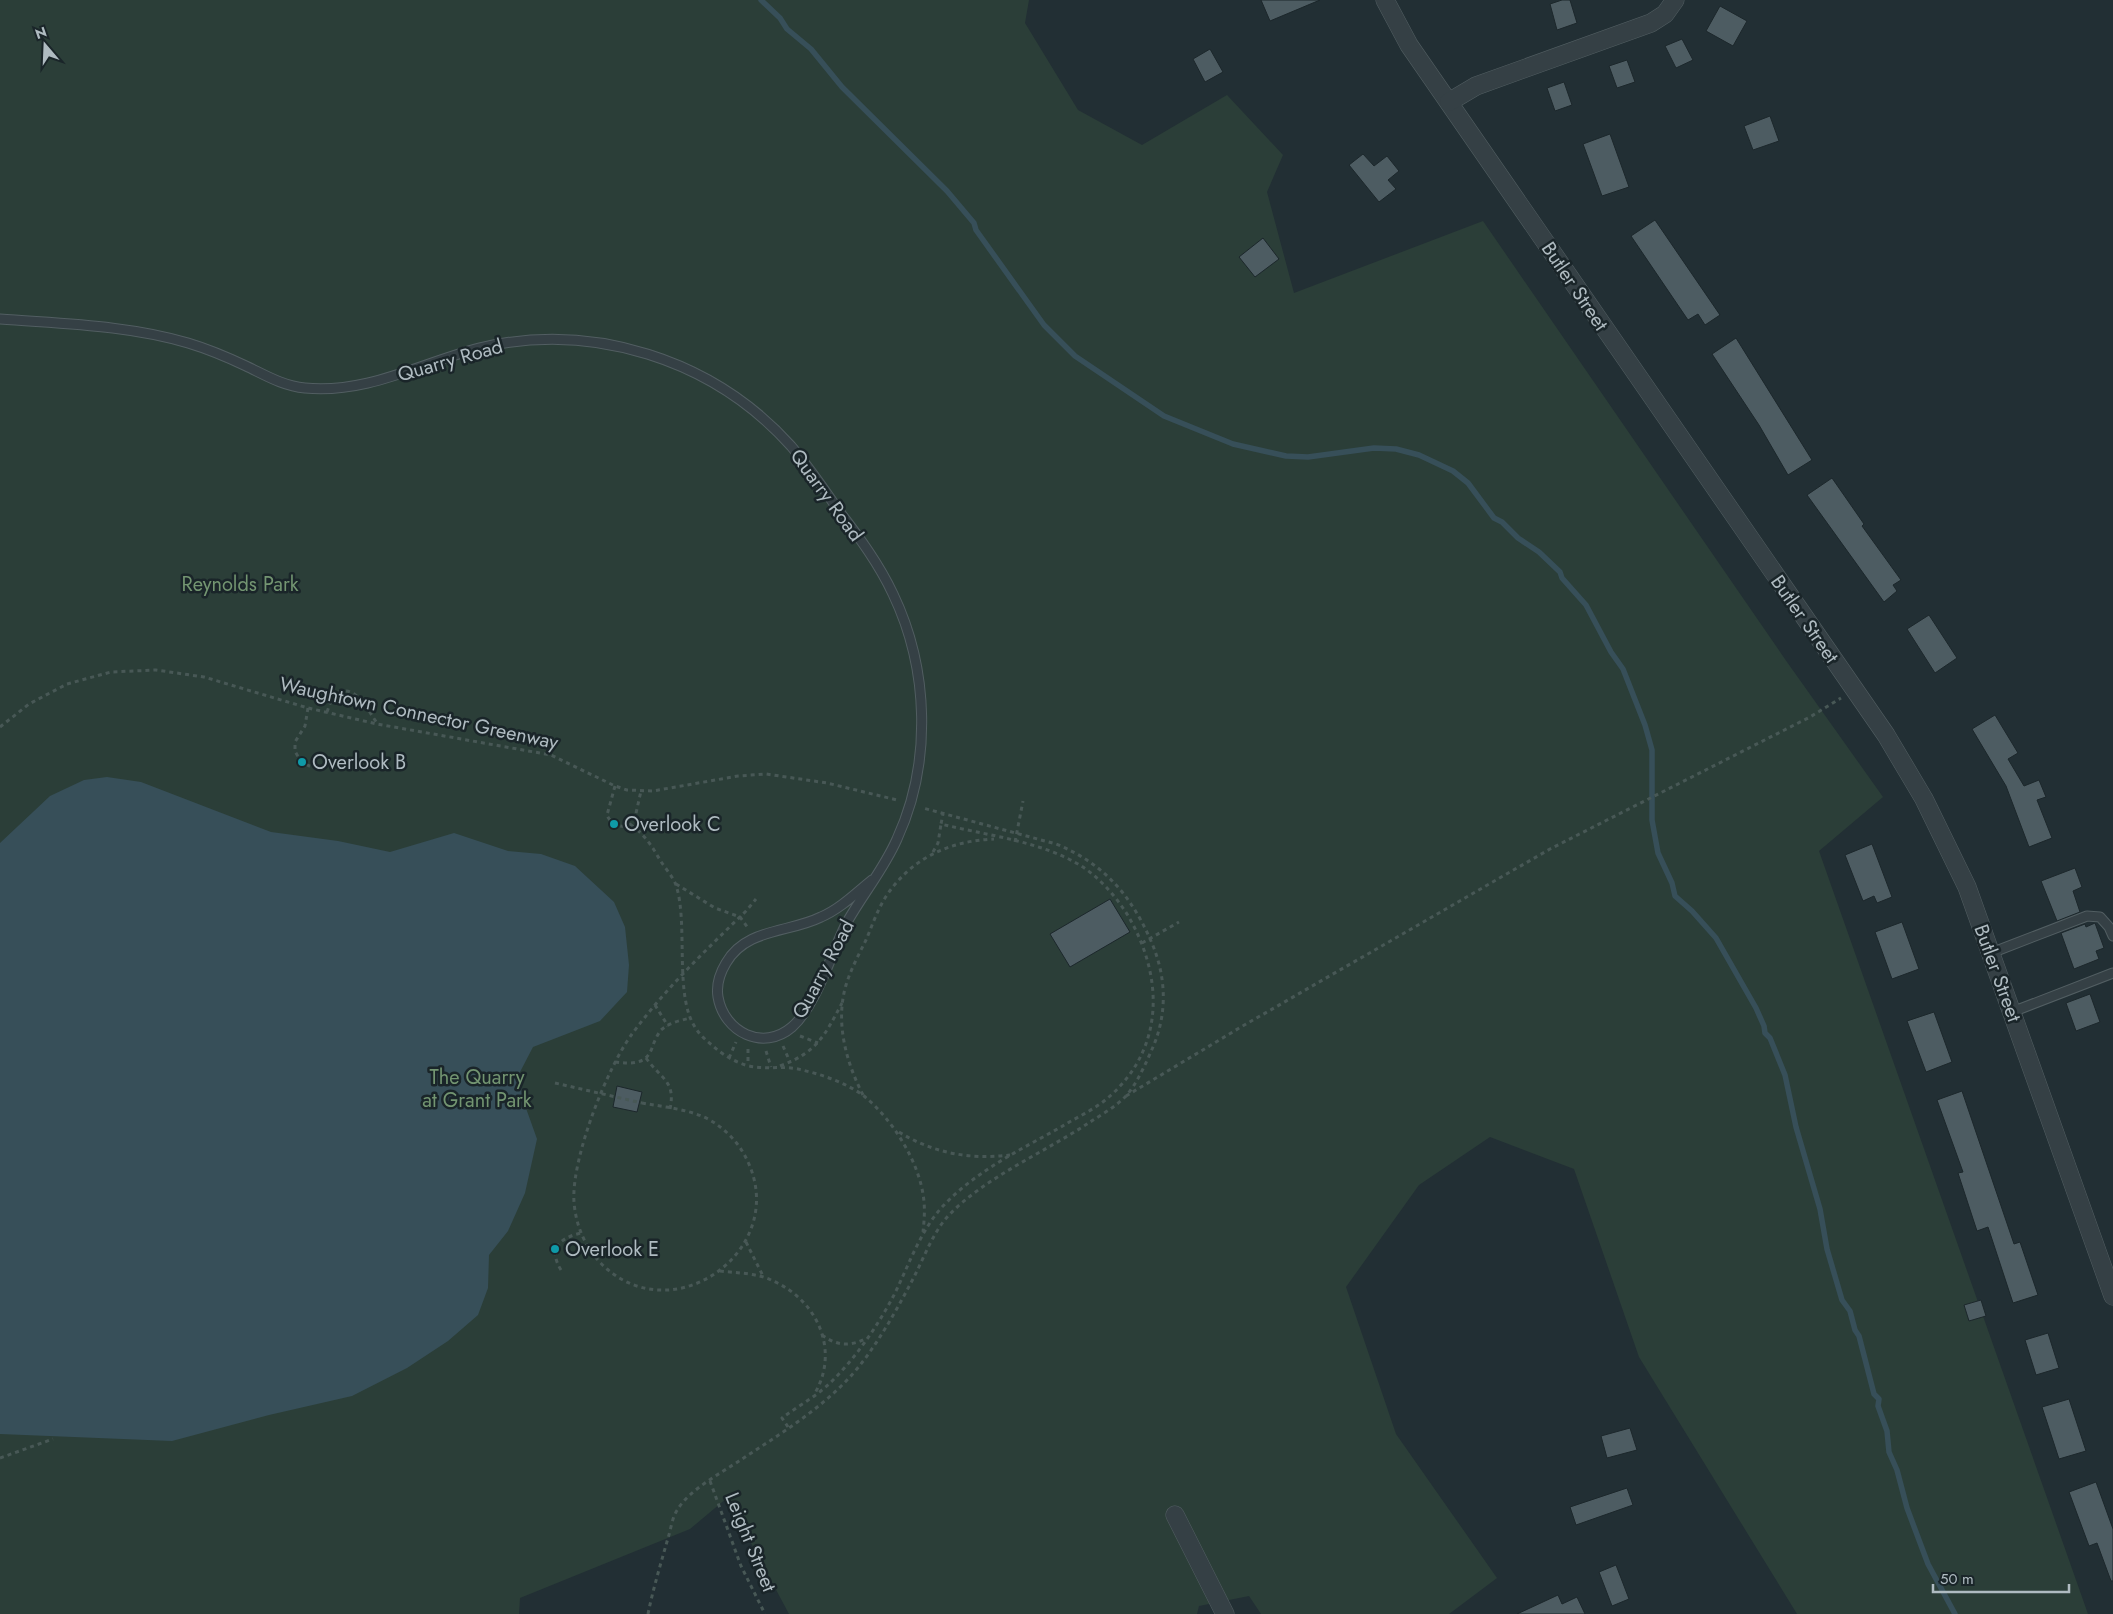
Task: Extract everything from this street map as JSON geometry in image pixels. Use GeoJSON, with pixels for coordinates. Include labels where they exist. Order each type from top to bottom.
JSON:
{"type":"FeatureCollection","features":[{"type":"Feature","properties":{"kind":"street","name":"Butler Street"},"geometry":{"type":"LineString","coordinates":[[1385,0],[1409,45],[1886,735],[1924,799],[1967,887],[2113,1296]]}},
{"type":"Feature","properties":{"kind":"street"},"geometry":{"type":"LineString","coordinates":[[1448,102],[1476,86],[1651,24],[1665,14],[1675,0]]}},
{"type":"Feature","properties":{"kind":"street"},"geometry":{"type":"LineString","coordinates":[[1175,1516],[1224,1614]]}},
{"type":"Feature","properties":{"kind":"lane","name":"Quarry Road"},"geometry":{"type":"LineString","coordinates":[[0,319],[152,333],[219,353],[281,383],[304,388],[328,388],[366,384],[477,349],[510,342],[557,339],[595,341],[634,349],[662,358],[713,382],[738,398],[763,418],[792,448],[876,563],[894,597],[912,647],[920,699],[921,739],[917,773],[910,804],[896,843],[846,926],[807,1008],[790,1029],[774,1038],[764,1039],[746,1036],[729,1023],[722,1011],[718,988],[723,967],[731,955],[756,937],[821,917],[872,880]]}},
{"type":"Feature","properties":{"kind":"lane"},"geometry":{"type":"LineString","coordinates":[[1991,953],[2087,916],[2100,917],[2113,936]]}},
{"type":"Feature","properties":{"kind":"lane"},"geometry":{"type":"LineString","coordinates":[[2012,1012],[2113,973]]}},
{"type":"Feature","properties":{"kind":"path","name":"Waughtown Connector Greenway"},"geometry":{"type":"LineString","coordinates":[[0,727],[29,704],[67,684],[111,672],[156,670],[204,677],[308,708],[377,724],[551,755],[615,786],[641,792],[738,776],[766,774],[827,783],[1017,832],[1074,851],[1101,869],[1126,896],[1150,938],[1159,961],[1163,983],[1162,1014],[1158,1034],[1150,1053],[1125,1096],[1073,1133],[982,1189],[947,1218],[930,1241],[901,1302],[864,1361],[824,1402],[687,1498],[678,1508],[663,1555],[648,1614]]}},
{"type":"Feature","properties":{"kind":"path"},"geometry":{"type":"LineString","coordinates":[[327,712],[333,695],[344,690],[351,691],[357,695],[377,724]]}},
{"type":"Feature","properties":{"kind":"path"},"geometry":{"type":"LineString","coordinates":[[1125,1096],[1550,849],[1810,717],[1854,690]]}},
{"type":"Feature","properties":{"kind":"path"},"geometry":{"type":"LineString","coordinates":[[308,708],[305,726],[295,742],[295,751],[299,759],[306,765],[314,768],[325,765]]}},
{"type":"Feature","properties":{"kind":"path"},"geometry":{"type":"LineString","coordinates":[[615,786],[608,809],[608,819],[622,827],[632,825],[637,816],[641,792]]}},
{"type":"Feature","properties":{"kind":"path"},"geometry":{"type":"LineString","coordinates":[[1015,842],[1023,801]]}},
{"type":"Feature","properties":{"kind":"path"},"geometry":{"type":"LineString","coordinates":[[932,853],[938,843],[944,814]]}},
{"type":"Feature","properties":{"kind":"path"},"geometry":{"type":"LineString","coordinates":[[788,1428],[782,1418],[827,1386],[844,1368],[867,1338],[892,1297],[922,1235],[934,1216],[976,1177],[1100,1104],[1116,1090],[1136,1062],[1149,1036],[1155,1003],[1152,979],[1142,944],[1122,906],[1095,876],[1079,864],[1058,854],[942,824]]}},
{"type":"Feature","properties":{"kind":"path"},"geometry":{"type":"LineString","coordinates":[[632,825],[642,833],[676,884],[715,908],[740,917],[756,937]]}},
{"type":"Feature","properties":{"kind":"path"},"geometry":{"type":"LineString","coordinates":[[778,1066],[803,1056],[816,1046],[842,1003],[852,968],[886,898],[913,866],[932,853],[970,841],[999,838]]}},
{"type":"Feature","properties":{"kind":"path"},"geometry":{"type":"LineString","coordinates":[[676,884],[684,947],[683,975],[691,1018],[697,1030],[726,1056],[756,1067],[778,1066],[798,1069],[828,1078],[863,1096]]}},
{"type":"Feature","properties":{"kind":"path"},"geometry":{"type":"LineString","coordinates":[[555,1083],[642,1103],[693,1113],[708,1120],[735,1140],[751,1168],[757,1194],[754,1219],[746,1242],[729,1264],[702,1282],[669,1290],[652,1289],[621,1279],[608,1270],[593,1254],[581,1233],[574,1201],[584,1144],[596,1107],[615,1062],[631,1036],[655,1005],[756,899]]}},
{"type":"Feature","properties":{"kind":"path"},"geometry":{"type":"LineString","coordinates":[[1142,944],[1179,922]]}},
{"type":"Feature","properties":{"kind":"path"},"geometry":{"type":"LineString","coordinates":[[842,1003],[846,1052],[854,1079],[863,1096],[898,1132],[926,1147],[957,1155],[987,1157],[1012,1155]]}},
{"type":"Feature","properties":{"kind":"path"},"geometry":{"type":"LineString","coordinates":[[655,1005],[668,1026]]}},
{"type":"Feature","properties":{"kind":"path"},"geometry":{"type":"LineString","coordinates":[[615,1062],[638,1063],[646,1058],[657,1036],[668,1026],[691,1018]]}},
{"type":"Feature","properties":{"kind":"path"},"geometry":{"type":"LineString","coordinates":[[646,1058],[670,1084],[672,1095],[670,1109]]}},
{"type":"Feature","properties":{"kind":"path"},"geometry":{"type":"LineString","coordinates":[[898,1132],[914,1167],[924,1201],[922,1235]]}},
{"type":"Feature","properties":{"kind":"path"},"geometry":{"type":"LineString","coordinates":[[561,1270],[555,1258],[555,1249],[565,1239],[581,1233]]}},
{"type":"Feature","properties":{"kind":"path"},"geometry":{"type":"LineString","coordinates":[[746,1242],[763,1277]]}},
{"type":"Feature","properties":{"kind":"path"},"geometry":{"type":"LineString","coordinates":[[720,1271],[763,1277],[782,1285],[805,1302],[816,1317],[822,1335],[826,1361],[823,1380],[814,1395]]}},
{"type":"Feature","properties":{"kind":"path"},"geometry":{"type":"LineString","coordinates":[[822,1335],[829,1340],[843,1345],[858,1343],[867,1338]]}},
{"type":"Feature","properties":{"kind":"path"},"geometry":{"type":"LineString","coordinates":[[0,1458],[53,1439]]}},
{"type":"Feature","properties":{"kind":"path","name":"Leight Street"},"geometry":{"type":"LineString","coordinates":[[710,1481],[741,1566],[765,1614]]}},
{"type":"Feature","properties":{"kind":"green space"},"geometry":{"type":"Polygon","coordinates":[[[0,0],[1029,0],[1025,23],[1078,110],[1142,145],[1227,95],[1283,155],[1267,192],[1294,293],[1483,221],[1787,662],[1883,797],[1819,851],[2088,1614],[1797,1614],[1639,1357],[1574,1169],[1490,1137],[1419,1185],[1346,1287],[1396,1434],[1497,1578],[1449,1614],[1261,1614],[1249,1596],[1199,1606],[1197,1614],[789,1614],[727,1498],[690,1529],[520,1598],[519,1614],[0,1614],[0,0]]]}},
{"type":"Feature","properties":{"kind":"water"},"geometry":{"type":"Polygon","coordinates":[[[107,777],[141,782],[271,832],[338,841],[390,852],[454,833],[508,851],[541,854],[575,866],[614,902],[625,927],[629,965],[627,992],[600,1021],[533,1047],[520,1072],[522,1097],[537,1139],[525,1193],[508,1231],[489,1255],[488,1288],[478,1315],[448,1341],[407,1368],[352,1396],[269,1415],[172,1441],[0,1434],[0,843],[50,796],[84,780],[107,777]]]}},
{"type":"Feature","properties":{"kind":"building"},"geometry":{"type":"Polygon","coordinates":[[[1261,0],[1320,0],[1270,21],[1261,0]]]}},
{"type":"Feature","properties":{"kind":"building"},"geometry":{"type":"Polygon","coordinates":[[[1562,0],[1570,0],[1577,23],[1557,30],[1550,4],[1562,0]]]}},
{"type":"Feature","properties":{"kind":"building"},"geometry":{"type":"Polygon","coordinates":[[[1720,6],[1747,21],[1733,46],[1706,31],[1720,6]]]}},
{"type":"Feature","properties":{"kind":"building"},"geometry":{"type":"Polygon","coordinates":[[[1682,39],[1693,60],[1676,68],[1665,46],[1682,39]]]}},
{"type":"Feature","properties":{"kind":"building"},"geometry":{"type":"Polygon","coordinates":[[[1210,49],[1223,72],[1205,82],[1193,59],[1210,49]]]}},
{"type":"Feature","properties":{"kind":"building"},"geometry":{"type":"Polygon","coordinates":[[[1627,60],[1635,82],[1617,88],[1609,66],[1627,60]]]}},
{"type":"Feature","properties":{"kind":"building"},"geometry":{"type":"Polygon","coordinates":[[[1564,82],[1572,105],[1555,111],[1547,88],[1564,82]]]}},
{"type":"Feature","properties":{"kind":"building"},"geometry":{"type":"Polygon","coordinates":[[[1770,116],[1779,141],[1753,150],[1744,126],[1770,116]]]}},
{"type":"Feature","properties":{"kind":"building"},"geometry":{"type":"Polygon","coordinates":[[[1610,134],[1629,187],[1602,196],[1583,144],[1610,134]]]}},
{"type":"Feature","properties":{"kind":"building"},"geometry":{"type":"Polygon","coordinates":[[[1363,154],[1374,166],[1387,156],[1399,171],[1388,180],[1396,189],[1379,202],[1349,165],[1363,154]]]}},
{"type":"Feature","properties":{"kind":"building"},"geometry":{"type":"Polygon","coordinates":[[[1655,220],[1720,315],[1705,325],[1698,314],[1688,320],[1631,236],[1655,220]]]}},
{"type":"Feature","properties":{"kind":"building"},"geometry":{"type":"Polygon","coordinates":[[[1263,238],[1279,259],[1255,277],[1239,257],[1263,238]]]}},
{"type":"Feature","properties":{"kind":"building"},"geometry":{"type":"Polygon","coordinates":[[[1736,338],[1812,460],[1788,475],[1759,425],[1712,354],[1736,338]]]}},
{"type":"Feature","properties":{"kind":"building"},"geometry":{"type":"Polygon","coordinates":[[[1832,478],[1864,524],[1862,526],[1901,580],[1893,585],[1897,591],[1884,602],[1807,495],[1832,478]]]}},
{"type":"Feature","properties":{"kind":"building"},"geometry":{"type":"Polygon","coordinates":[[[1929,615],[1957,658],[1935,673],[1907,629],[1929,615]]]}},
{"type":"Feature","properties":{"kind":"building"},"geometry":{"type":"Polygon","coordinates":[[[1995,715],[2018,753],[2008,759],[2024,786],[2039,780],[2046,797],[2037,800],[2052,838],[2029,847],[2006,786],[1972,729],[1995,715]]]}},
{"type":"Feature","properties":{"kind":"building"},"geometry":{"type":"Polygon","coordinates":[[[1872,844],[1892,897],[1877,903],[1874,896],[1863,901],[1845,855],[1872,844]]]}},
{"type":"Feature","properties":{"kind":"building"},"geometry":{"type":"Polygon","coordinates":[[[2075,868],[2082,887],[2073,891],[2080,912],[2057,921],[2041,881],[2075,868]]]}},
{"type":"Feature","properties":{"kind":"building"},"geometry":{"type":"Polygon","coordinates":[[[1110,899],[1130,932],[1070,967],[1050,934],[1110,899]]]}},
{"type":"Feature","properties":{"kind":"building"},"geometry":{"type":"Polygon","coordinates":[[[1902,922],[1919,969],[1892,979],[1875,932],[1902,922]]]}},
{"type":"Feature","properties":{"kind":"building"},"geometry":{"type":"Polygon","coordinates":[[[2095,923],[2104,948],[2096,951],[2099,959],[2074,969],[2061,933],[2085,924],[2086,927],[2095,923]]]}},
{"type":"Feature","properties":{"kind":"building"},"geometry":{"type":"Polygon","coordinates":[[[2090,994],[2100,1022],[2076,1031],[2066,1003],[2090,994]]]}},
{"type":"Feature","properties":{"kind":"building"},"geometry":{"type":"Polygon","coordinates":[[[1934,1012],[1952,1062],[1926,1072],[1907,1021],[1934,1012]]]}},
{"type":"Feature","properties":{"kind":"building"},"geometry":{"type":"Polygon","coordinates":[[[617,1086],[642,1092],[637,1112],[613,1107],[617,1086]]]}},
{"type":"Feature","properties":{"kind":"building"},"geometry":{"type":"Polygon","coordinates":[[[1962,1091],[2014,1244],[2020,1242],[2038,1295],[2013,1303],[1988,1227],[1977,1231],[1958,1173],[1963,1172],[1937,1100],[1962,1091]]]}},
{"type":"Feature","properties":{"kind":"building"},"geometry":{"type":"Polygon","coordinates":[[[1981,1300],[1986,1316],[1969,1321],[1964,1305],[1981,1300]]]}},
{"type":"Feature","properties":{"kind":"building"},"geometry":{"type":"Polygon","coordinates":[[[2048,1333],[2059,1368],[2036,1375],[2025,1340],[2048,1333]]]}},
{"type":"Feature","properties":{"kind":"building"},"geometry":{"type":"Polygon","coordinates":[[[2069,1399],[2086,1451],[2059,1459],[2042,1407],[2069,1399]]]}},
{"type":"Feature","properties":{"kind":"building"},"geometry":{"type":"Polygon","coordinates":[[[1630,1428],[1637,1450],[1607,1458],[1601,1436],[1630,1428]]]}},
{"type":"Feature","properties":{"kind":"building"},"geometry":{"type":"Polygon","coordinates":[[[2096,1482],[2113,1529],[2113,1581],[2111,1581],[2097,1543],[2089,1546],[2069,1492],[2096,1482]]]}},
{"type":"Feature","properties":{"kind":"building"},"geometry":{"type":"Polygon","coordinates":[[[1627,1488],[1633,1505],[1576,1525],[1570,1507],[1627,1488]]]}},
{"type":"Feature","properties":{"kind":"building"},"geometry":{"type":"Polygon","coordinates":[[[1616,1565],[1629,1599],[1612,1606],[1599,1572],[1616,1565]]]}},
{"type":"Feature","properties":{"kind":"building"},"geometry":{"type":"Polygon","coordinates":[[[1558,1595],[1562,1604],[1577,1597],[1585,1614],[1517,1614],[1558,1595]]]}},
{"type":"Feature","properties":{"kind":"waterway"},"geometry":{"type":"LineString","coordinates":[[761,0],[780,18],[787,29],[811,49],[842,87],[947,191],[974,223],[976,230],[1044,325],[1075,356],[1164,416],[1233,444],[1286,456],[1308,457],[1374,448],[1396,449],[1419,455],[1453,471],[1468,483],[1494,518],[1502,522],[1518,538],[1539,552],[1560,572],[1562,578],[1586,605],[1611,652],[1623,669],[1645,725],[1652,750],[1652,820],[1658,853],[1672,883],[1675,896],[1692,911],[1716,938],[1756,1008],[1765,1033],[1770,1038],[1785,1075],[1796,1127],[1820,1209],[1827,1249],[1842,1300],[1850,1311],[1855,1330],[1859,1336],[1874,1394],[1879,1399],[1878,1406],[1887,1431],[1889,1452],[1897,1470],[1907,1508],[1928,1564],[1955,1614]]}},
{"type":"Feature","properties":{"kind":"place","name":"Overlook B"},"geometry":{"type":"Point","coordinates":[302,762]}},
{"type":"Feature","properties":{"kind":"place","name":"Overlook C"},"geometry":{"type":"Point","coordinates":[614,824]}},
{"type":"Feature","properties":{"kind":"place","name":"Overlook E"},"geometry":{"type":"Point","coordinates":[555,1249]}},
{"type":"Feature","properties":{"kind":"park label","name":"Reynolds Park"},"geometry":{"type":"Point","coordinates":[240,584]}},
{"type":"Feature","properties":{"kind":"park label","name":"The Quarry at Grant Park"},"geometry":{"type":"Point","coordinates":[477,1088]}}]}
